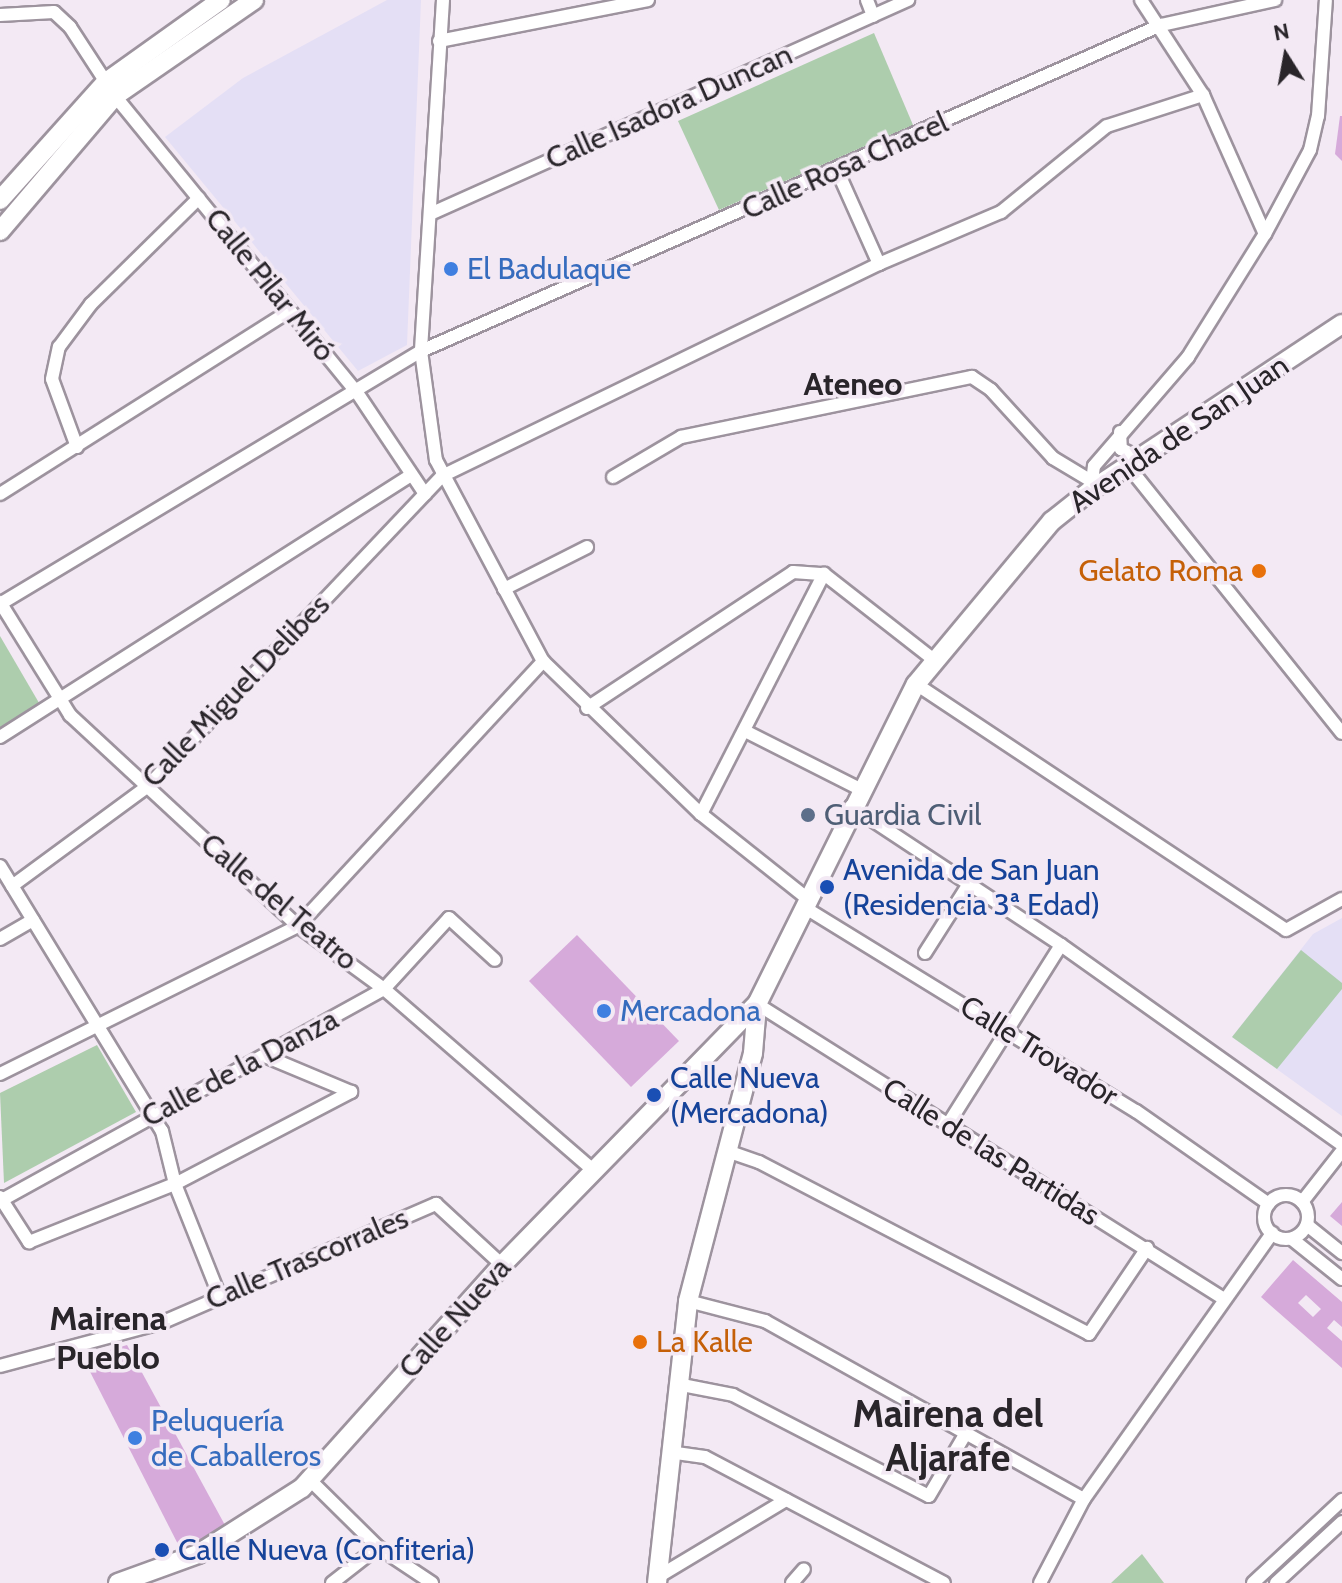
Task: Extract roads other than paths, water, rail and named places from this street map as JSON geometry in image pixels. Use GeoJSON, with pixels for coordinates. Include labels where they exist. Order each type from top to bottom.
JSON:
{"type":"FeatureCollection","features":[{"type":"Feature","properties":{"kind":"street"},"geometry":{"type":"LineString","coordinates":[[0,200],[111,89],[221,0]]}},
{"type":"Feature","properties":{"kind":"street"},"geometry":{"type":"LineString","coordinates":[[0,231],[111,89],[254,0]]}},
{"type":"Feature","properties":{"kind":"street","name":"Calle Trovador"},"geometry":{"type":"LineString","coordinates":[[443,0],[421,351],[442,476],[543,661],[587,708],[701,814],[806,903],[1006,1030],[1269,1204]]}},
{"type":"Feature","properties":{"kind":"street"},"geometry":{"type":"LineString","coordinates":[[439,41],[648,0]]}},
{"type":"Feature","properties":{"kind":"street"},"geometry":{"type":"LineString","coordinates":[[867,0],[873,16]]}},
{"type":"Feature","properties":{"kind":"street","name":"Calle Isadora Duncan"},"geometry":{"type":"LineString","coordinates":[[430,214],[908,0]]}},
{"type":"Feature","properties":{"kind":"street"},"geometry":{"type":"LineString","coordinates":[[1141,0],[1161,25],[1203,95],[1265,234]]}},
{"type":"Feature","properties":{"kind":"street","name":"Calle Rosa Chacel"},"geometry":{"type":"LineString","coordinates":[[0,603],[421,351],[1161,25],[1275,0]]}},
{"type":"Feature","properties":{"kind":"street"},"geometry":{"type":"LineString","coordinates":[[613,477],[681,437],[972,377],[991,390],[1053,458],[1089,485],[1120,432],[1188,357],[1265,234],[1310,150],[1318,116],[1326,0]]}},
{"type":"Feature","properties":{"kind":"street","name":"Calle Pilar Miró"},"geometry":{"type":"LineString","coordinates":[[0,15],[54,12],[70,27],[111,89],[356,391],[425,494]]}},
{"type":"Feature","properties":{"kind":"street"},"geometry":{"type":"LineString","coordinates":[[442,476],[879,264],[1001,212],[1107,126],[1203,95]]}},
{"type":"Feature","properties":{"kind":"street"},"geometry":{"type":"LineString","coordinates":[[837,170],[879,264]]}},
{"type":"Feature","properties":{"kind":"street"},"geometry":{"type":"LineString","coordinates":[[77,447],[52,379],[59,347],[91,304],[199,198]]}},
{"type":"Feature","properties":{"kind":"street"},"geometry":{"type":"LineString","coordinates":[[0,494],[290,311]]}},
{"type":"Feature","properties":{"kind":"street","name":"Avenida de San Juan"},"geometry":{"type":"LineString","coordinates":[[757,1004],[851,806],[916,684],[1052,521],[1089,485],[1134,462],[1337,331]]}},
{"type":"Feature","properties":{"kind":"street"},"geometry":{"type":"LineString","coordinates":[[1120,432],[1121,449],[1342,733]]}},
{"type":"Feature","properties":{"kind":"street"},"geometry":{"type":"LineString","coordinates":[[0,737],[62,701],[412,475]]}},
{"type":"Feature","properties":{"kind":"street","name":"Calle Miguel Delibes"},"geometry":{"type":"LineString","coordinates":[[12,886],[147,787],[442,476]]}},
{"type":"Feature","properties":{"kind":"street"},"geometry":{"type":"LineString","coordinates":[[504,589],[587,547]]}},
{"type":"Feature","properties":{"kind":"street"},"geometry":{"type":"LineString","coordinates":[[587,708],[793,572],[824,574],[934,660]]}},
{"type":"Feature","properties":{"kind":"street"},"geometry":{"type":"LineString","coordinates":[[701,814],[824,574]]}},
{"type":"Feature","properties":{"kind":"street","name":"Calle del Teatro"},"geometry":{"type":"LineString","coordinates":[[0,603],[62,701],[147,787],[298,926],[384,989],[593,1170]]}},
{"type":"Feature","properties":{"kind":"street"},"geometry":{"type":"LineString","coordinates":[[0,1074],[99,1028],[298,926],[543,661]]}},
{"type":"Feature","properties":{"kind":"street"},"geometry":{"type":"LineString","coordinates":[[916,684],[1286,930],[1342,899]]}},
{"type":"Feature","properties":{"kind":"street"},"geometry":{"type":"LineString","coordinates":[[745,731],[860,789]]}},
{"type":"Feature","properties":{"kind":"street"},"geometry":{"type":"LineString","coordinates":[[851,806],[1061,945],[1342,1145]]}},
{"type":"Feature","properties":{"kind":"street"},"geometry":{"type":"LineString","coordinates":[[0,866],[162,1131],[175,1184],[220,1297]]}},
{"type":"Feature","properties":{"kind":"street"},"geometry":{"type":"LineString","coordinates":[[925,953],[969,884]]}},
{"type":"Feature","properties":{"kind":"street","name":"Calle de la Danza"},"geometry":{"type":"LineString","coordinates":[[1,1200],[384,989],[449,918],[495,960]]}},
{"type":"Feature","properties":{"kind":"street"},"geometry":{"type":"LineString","coordinates":[[0,939],[33,920]]}},
{"type":"Feature","properties":{"kind":"street"},"geometry":{"type":"LineString","coordinates":[[947,1126],[1061,945]]}},
{"type":"Feature","properties":{"kind":"street"},"geometry":{"type":"LineString","coordinates":[[659,1579],[669,1452],[688,1301],[754,1039],[757,1004]]}},
{"type":"Feature","properties":{"kind":"street","name":"Calle Nueva"},"geometry":{"type":"LineString","coordinates":[[118,1583],[198,1554],[310,1480],[502,1265],[757,1004]]}},
{"type":"Feature","properties":{"kind":"street","name":"Calle de las Partidas"},"geometry":{"type":"LineString","coordinates":[[757,1004],[1224,1299]]}},
{"type":"Feature","properties":{"kind":"street"},"geometry":{"type":"LineString","coordinates":[[729,1033],[754,1039]]}},
{"type":"Feature","properties":{"kind":"street"},"geometry":{"type":"LineString","coordinates":[[1,1200],[29,1242],[175,1184],[351,1092],[265,1056]]}},
{"type":"Feature","properties":{"kind":"street"},"geometry":{"type":"LineString","coordinates":[[727,1151],[759,1162],[1089,1334],[1147,1248]]}},
{"type":"Feature","properties":{"kind":"street"},"geometry":{"type":"LineString","coordinates":[[1302,1202],[1342,1151]]}},
{"type":"Feature","properties":{"kind":"street"},"geometry":{"type":"LineString","coordinates":[[1272,1233],[1265,1216],[1269,1204],[1289,1196],[1302,1202]]}},
{"type":"Feature","properties":{"kind":"street"},"geometry":{"type":"LineString","coordinates":[[1302,1202],[1307,1225],[1342,1253]]}},
{"type":"Feature","properties":{"kind":"street","name":"Calle Trascorrales"},"geometry":{"type":"LineString","coordinates":[[0,1366],[161,1323],[436,1204],[502,1265]]}},
{"type":"Feature","properties":{"kind":"street"},"geometry":{"type":"LineString","coordinates":[[1292,1239],[1307,1225]]}},
{"type":"Feature","properties":{"kind":"street"},"geometry":{"type":"LineString","coordinates":[[1272,1233],[1292,1239],[1342,1279]]}},
{"type":"Feature","properties":{"kind":"street"},"geometry":{"type":"LineString","coordinates":[[1040,1583],[1084,1499],[1272,1233]]}},
{"type":"Feature","properties":{"kind":"street"},"geometry":{"type":"LineString","coordinates":[[688,1301],[765,1321],[1084,1499]]}},
{"type":"Feature","properties":{"kind":"street"},"geometry":{"type":"LineString","coordinates":[[677,1384],[733,1395],[929,1496],[966,1433]]}},
{"type":"Feature","properties":{"kind":"street"},"geometry":{"type":"LineString","coordinates":[[669,1452],[705,1457],[944,1583]]}},
{"type":"Feature","properties":{"kind":"street"},"geometry":{"type":"LineString","coordinates":[[310,1480],[378,1547],[432,1583]]}},
{"type":"Feature","properties":{"kind":"street"},"geometry":{"type":"LineString","coordinates":[[659,1579],[786,1500]]}},
{"type":"Feature","properties":{"kind":"street"},"geometry":{"type":"LineString","coordinates":[[1253,1583],[1342,1500]]}},
{"type":"Feature","properties":{"kind":"street"},"geometry":{"type":"LineString","coordinates":[[1276,1583],[1342,1522]]}},
{"type":"Feature","properties":{"kind":"street"},"geometry":{"type":"LineString","coordinates":[[332,1583],[378,1547]]}},
{"type":"Feature","properties":{"kind":"street"},"geometry":{"type":"LineString","coordinates":[[792,1583],[804,1569]]}},
{"type":"Feature","properties":{"kind":"place","name":"El Badulaque"},"geometry":{"type":"Point","coordinates":[451,269]}},
{"type":"Feature","properties":{"kind":"place","name":"Gelato Roma"},"geometry":{"type":"Point","coordinates":[1259,571]}},
{"type":"Feature","properties":{"kind":"place","name":"Guardia Civil"},"geometry":{"type":"Point","coordinates":[808,815]}},
{"type":"Feature","properties":{"kind":"place","name":"Avenida de San Juan (Residencia 3ª Edad)"},"geometry":{"type":"Point","coordinates":[827,887]}},
{"type":"Feature","properties":{"kind":"place","name":"Mercadona"},"geometry":{"type":"Point","coordinates":[604,1011]}},
{"type":"Feature","properties":{"kind":"place","name":"Calle Nueva (Mercadona)"},"geometry":{"type":"Point","coordinates":[654,1095]}},
{"type":"Feature","properties":{"kind":"place","name":"La Kalle"},"geometry":{"type":"Point","coordinates":[640,1342]}},
{"type":"Feature","properties":{"kind":"place","name":"Peluquería de Caballeros"},"geometry":{"type":"Point","coordinates":[135,1438]}},
{"type":"Feature","properties":{"kind":"place","name":"Calle Nueva (Confiteria)"},"geometry":{"type":"Point","coordinates":[162,1550]}},
{"type":"Feature","properties":{"kind":"district","name":"Ateneo"},"geometry":{"type":"Point","coordinates":[853,384]}},
{"type":"Feature","properties":{"kind":"district","name":"Mairena Pueblo"},"geometry":{"type":"Point","coordinates":[108,1338]}},
{"type":"Feature","properties":{"kind":"district","name":"Mairena del Aljarafe"},"geometry":{"type":"Point","coordinates":[948,1436]}}]}
